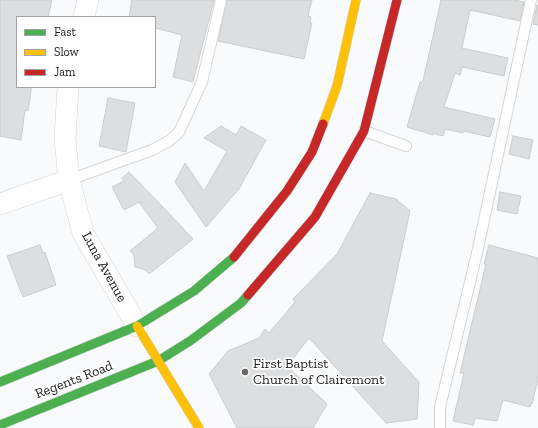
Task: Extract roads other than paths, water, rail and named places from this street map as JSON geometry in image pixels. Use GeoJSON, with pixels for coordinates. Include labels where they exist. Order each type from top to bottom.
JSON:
{"type":"FeatureCollection","features":[{"type":"Feature","properties":{"kind":"main road","name":"Regents Road"},"geometry":{"type":"LineString","coordinates":[[0,382],[116,336],[137,326],[194,292],[238,253],[287,191],[312,152],[337,86],[356,0]]}},
{"type":"Feature","properties":{"kind":"main road","name":"Regents Road"},"geometry":{"type":"LineString","coordinates":[[0,425],[158,361],[190,341],[241,303],[315,217],[364,131],[397,0]]}},
{"type":"Feature","properties":{"kind":"main road","name":"Luna Avenue"},"geometry":{"type":"LineString","coordinates":[[137,326],[199,428]]}},
{"type":"Feature","properties":{"kind":"street"},"geometry":{"type":"LineString","coordinates":[[84,16],[88,0]]}},
{"type":"Feature","properties":{"kind":"street","name":"Luna Avenue"},"geometry":{"type":"LineString","coordinates":[[68,88],[65,139],[69,180],[83,233],[137,326]]}},
{"type":"Feature","properties":{"kind":"street"},"geometry":{"type":"LineString","coordinates":[[0,204],[69,180]]}},
{"type":"Feature","properties":{"kind":"lane"},"geometry":{"type":"LineString","coordinates":[[69,180],[152,150],[169,141],[179,132],[202,82],[221,0]]}},
{"type":"Feature","properties":{"kind":"lane"},"geometry":{"type":"LineString","coordinates":[[440,428],[440,407],[477,253],[531,0]]}},
{"type":"Feature","properties":{"kind":"lane"},"geometry":{"type":"LineString","coordinates":[[364,131],[406,146]]}},
{"type":"Feature","properties":{"kind":"place","name":"First Baptist Church of Clairemont"},"geometry":{"type":"Point","coordinates":[245,372]}}]}
